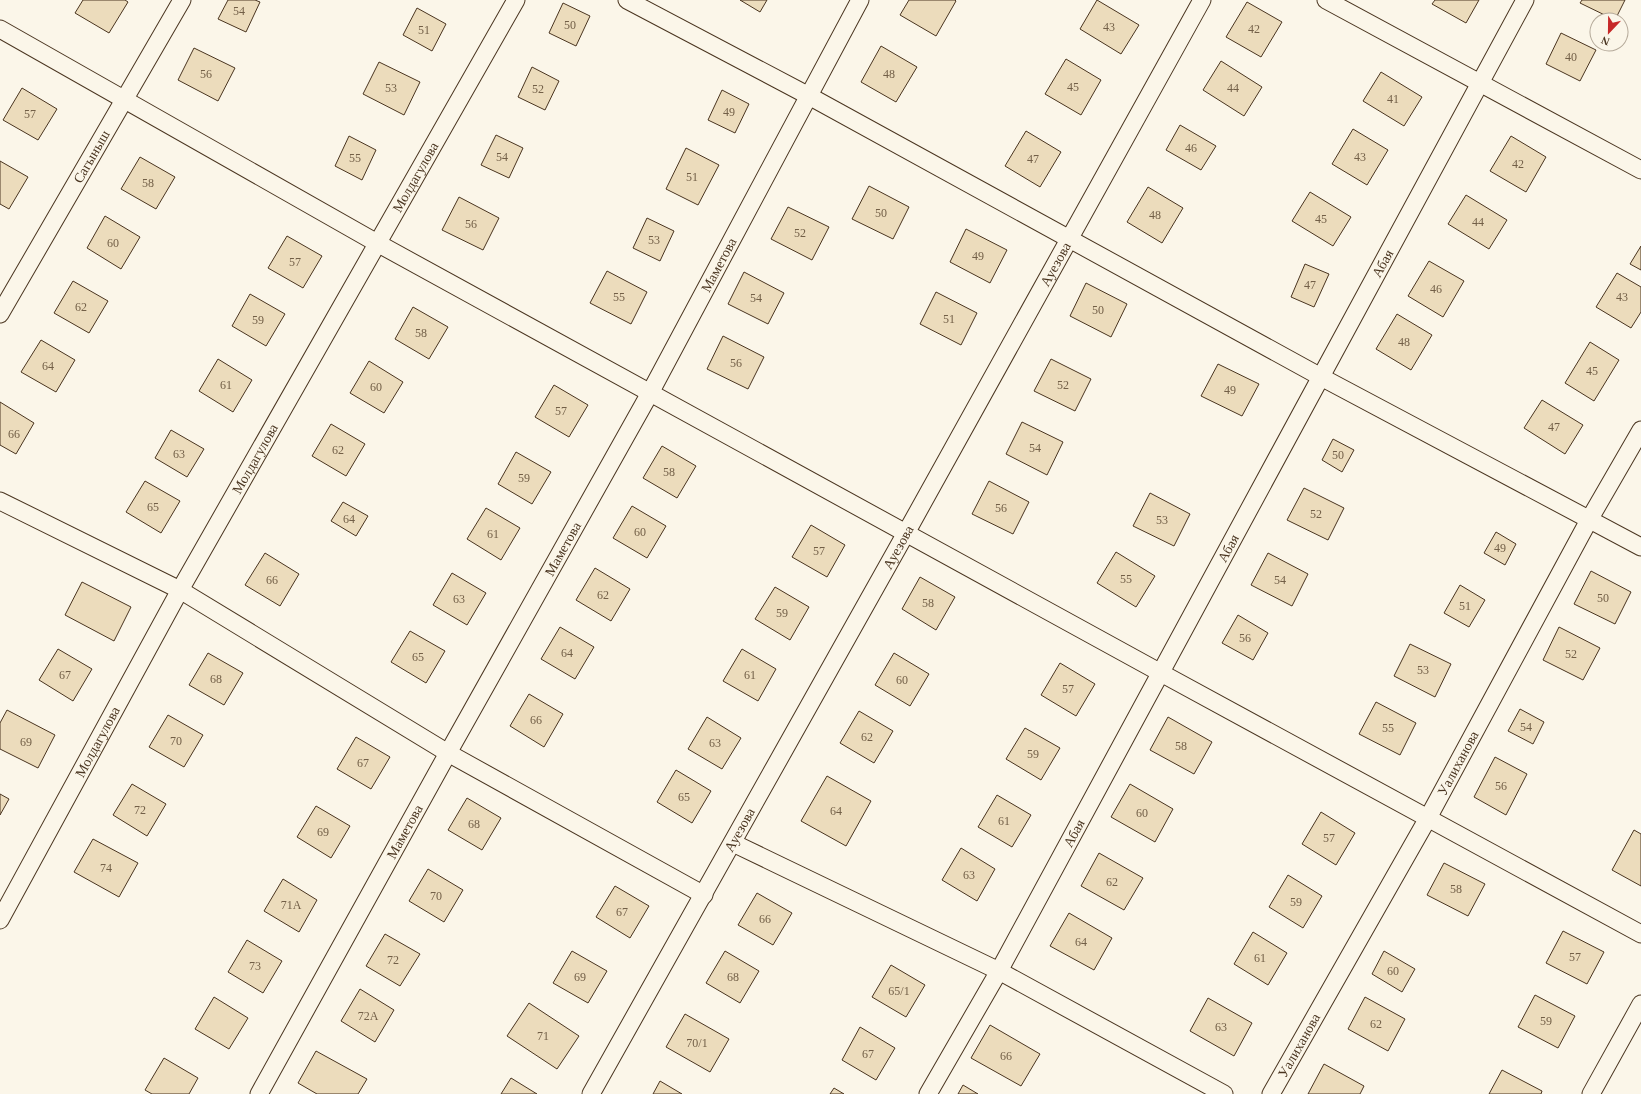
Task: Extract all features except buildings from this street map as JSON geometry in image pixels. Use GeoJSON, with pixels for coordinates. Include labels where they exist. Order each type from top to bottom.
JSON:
{"type":"FeatureCollection","features":[{"type":"Feature","properties":{"kind":"street","name":"Сагыныш"},"geometry":{"type":"LineString","coordinates":[[0,314],[182,0]]}},
{"type":"Feature","properties":{"kind":"street","name":"Молдагулова"},"geometry":{"type":"LineString","coordinates":[[0,920],[180,590],[516,0]]}},
{"type":"Feature","properties":{"kind":"street"},"geometry":{"type":"LineString","coordinates":[[627,0],[809,96],[1321,377],[1641,547]]}},
{"type":"Feature","properties":{"kind":"street","name":"Маметова"},"geometry":{"type":"LineString","coordinates":[[259,1094],[650,393],[860,0]]}},
{"type":"Feature","properties":{"kind":"street","name":"Ауезова"},"geometry":{"type":"LineString","coordinates":[[591,1094],[733,844],[1202,0]]}},
{"type":"Feature","properties":{"kind":"street"},"geometry":{"type":"LineString","coordinates":[[1326,0],[1641,170]]}},
{"type":"Feature","properties":{"kind":"street","name":"Абая"},"geometry":{"type":"LineString","coordinates":[[928,1094],[999,971],[1525,0]]}},
{"type":"Feature","properties":{"kind":"street"},"geometry":{"type":"LineString","coordinates":[[0,29],[377,242],[650,393],[1641,934]]}},
{"type":"Feature","properties":{"kind":"street","name":"Уалиханова"},"geometry":{"type":"LineString","coordinates":[[1271,1094],[1428,818],[1589,520],[1641,430]]}},
{"type":"Feature","properties":{"kind":"street"},"geometry":{"type":"LineString","coordinates":[[0,501],[180,590],[448,754],[704,895]]}},
{"type":"Feature","properties":{"kind":"street"},"geometry":{"type":"LineString","coordinates":[[733,844],[999,971],[1224,1094]]}},
{"type":"Feature","properties":{"kind":"street"},"geometry":{"type":"LineString","coordinates":[[1591,1094],[1641,1004]]}}]}
